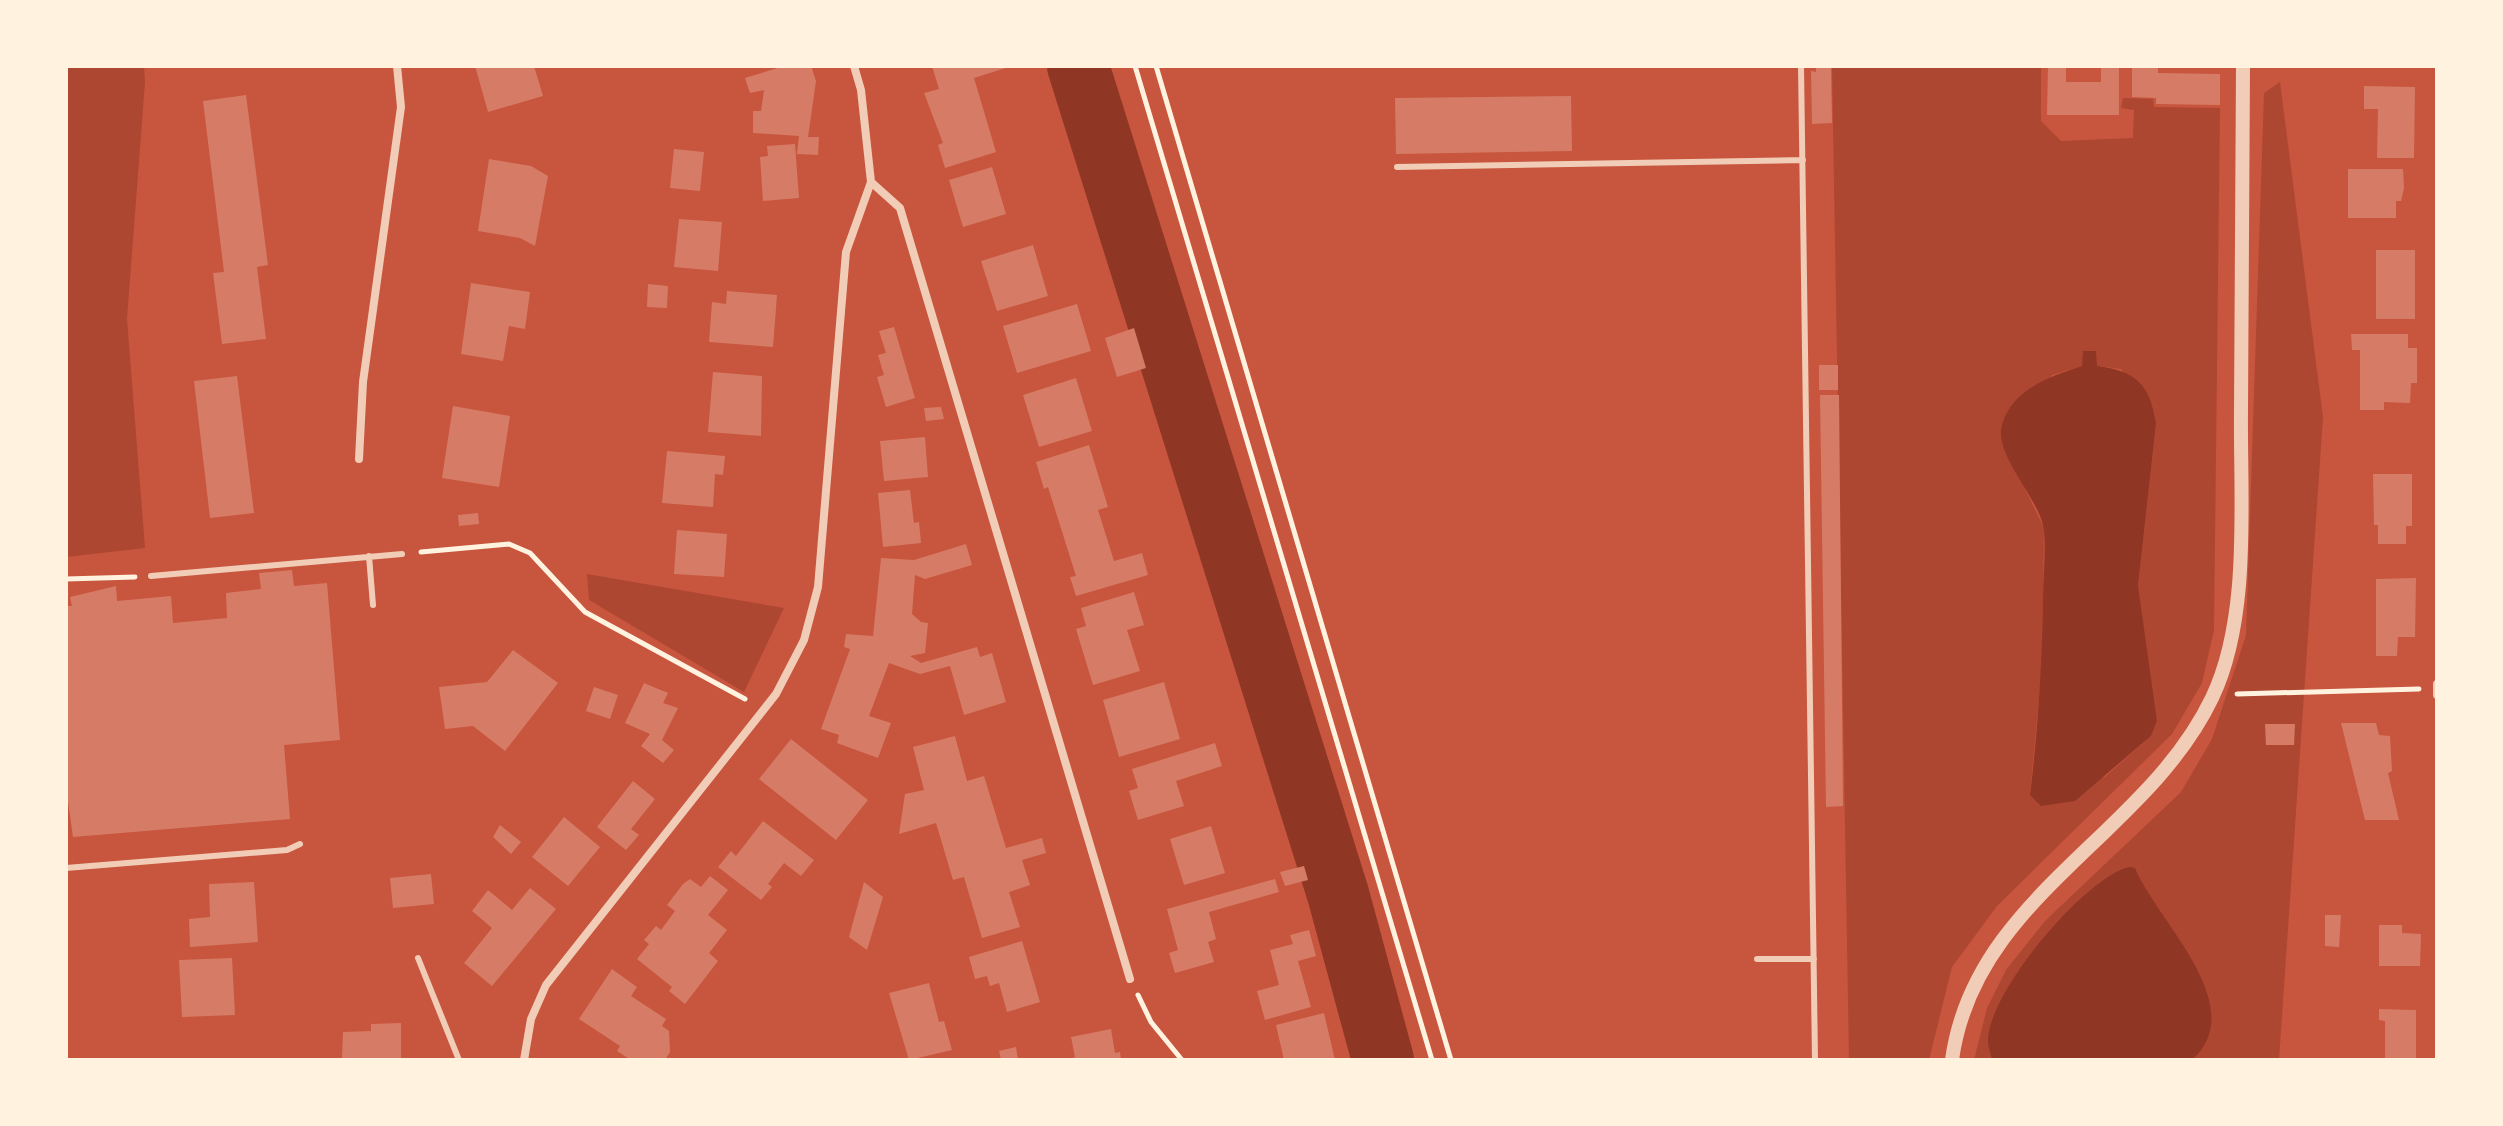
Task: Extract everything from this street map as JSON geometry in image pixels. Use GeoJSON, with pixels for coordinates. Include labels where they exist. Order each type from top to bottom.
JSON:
{"type":"FeatureCollection","features":[{"type":"Feature","properties":{"kind":"street"},"geometry":{"type":"LineString","coordinates":[[359,459],[363,382],[401,107],[397,66]]}},
{"type":"Feature","properties":{"kind":"street"},"geometry":{"type":"LineString","coordinates":[[524,1060],[531,1019],[546,985],[776,694],[804,640],[818,587],[846,252],[871,182],[861,90],[854,66]]}},
{"type":"Feature","properties":{"kind":"street"},"geometry":{"type":"LineString","coordinates":[[1952,1060],[1955,1038],[1975,979],[2014,922],[2167,769],[2195,733],[2214,694],[2235,623],[2240,539],[2243,66]]}},
{"type":"Feature","properties":{"kind":"street"},"geometry":{"type":"LineString","coordinates":[[871,182],[900,208],[1130,979]]}},
{"type":"Feature","properties":{"kind":"street"},"geometry":{"type":"LineString","coordinates":[[2437,684],[2437,695]]}},
{"type":"Feature","properties":{"kind":"lane"},"geometry":{"type":"LineString","coordinates":[[1801,66],[1815,1060]]}},
{"type":"Feature","properties":{"kind":"lane"},"geometry":{"type":"LineString","coordinates":[[1397,167],[1803,160]]}},
{"type":"Feature","properties":{"kind":"lane"},"geometry":{"type":"LineString","coordinates":[[151,576],[402,554]]}},
{"type":"Feature","properties":{"kind":"lane"},"geometry":{"type":"LineString","coordinates":[[369,556],[373,605]]}},
{"type":"Feature","properties":{"kind":"lane"},"geometry":{"type":"LineString","coordinates":[[66,868],[287,850],[300,844]]}},
{"type":"Feature","properties":{"kind":"lane"},"geometry":{"type":"LineString","coordinates":[[418,958],[459,1060]]}},
{"type":"Feature","properties":{"kind":"lane"},"geometry":{"type":"LineString","coordinates":[[1757,959],[1814,959]]}},
{"type":"Feature","properties":{"kind":"path"},"geometry":{"type":"LineString","coordinates":[[1135,66],[1432,1060]]}},
{"type":"Feature","properties":{"kind":"path"},"geometry":{"type":"LineString","coordinates":[[1156,66],[1451,1060]]}},
{"type":"Feature","properties":{"kind":"path"},"geometry":{"type":"LineString","coordinates":[[402,554],[509,544],[530,553],[585,612],[763,709]]}},
{"type":"Feature","properties":{"kind":"path"},"geometry":{"type":"LineString","coordinates":[[66,579],[151,576]]}},
{"type":"Feature","properties":{"kind":"path"},"geometry":{"type":"LineString","coordinates":[[2214,694],[2397,690]]}},
{"type":"Feature","properties":{"kind":"path"},"geometry":{"type":"LineString","coordinates":[[1130,979],[1151,1022],[1182,1060]]}},
{"type":"Feature","properties":{"kind":"shaded area"},"geometry":{"type":"Polygon","coordinates":[[[66,66],[144,66],[127,319],[145,548],[66,557],[66,66]]]}},
{"type":"Feature","properties":{"kind":"shaded area"},"geometry":{"type":"Polygon","coordinates":[[[1832,66],[2041,66],[2041,121],[2061,141],[2133,138],[2134,110],[2121,108],[2123,98],[2153,99],[2154,107],[2220,108],[2214,630],[2202,683],[2172,734],[1997,906],[1952,967],[1929,1060],[1849,1060],[1832,66]],[[2084,351],[2082,366],[2052,375],[2002,442],[2044,528],[2042,666],[2030,794],[2105,777],[2151,736],[2157,721],[2140,633],[2138,586],[2156,424],[2121,369],[2097,366],[2084,351]]]}},
{"type":"Feature","properties":{"kind":"shaded area"},"geometry":{"type":"Polygon","coordinates":[[[2280,82],[2323,417],[2279,1060],[1974,1060],[1987,1008],[2006,970],[2045,921],[2181,792],[2212,739],[2246,635],[2264,93],[2280,82]]]}},
{"type":"Feature","properties":{"kind":"shaded area"},"geometry":{"type":"Polygon","coordinates":[[[2083,351],[2096,351],[2097,366],[2122,372],[2139,382],[2150,399],[2156,424],[2138,586],[2157,721],[2151,736],[2075,801],[2041,806],[2030,795],[2041,673],[2044,531],[2035,506],[2004,450],[2002,425],[2014,402],[2024,393],[2058,374],[2082,366],[2083,351]]]}},
{"type":"Feature","properties":{"kind":"shaded area"},"geometry":{"type":"Polygon","coordinates":[[[587,574],[784,608],[744,692],[589,600],[587,574]]]}},
{"type":"Feature","properties":{"kind":"shaded area"},"geometry":{"type":"Polygon","coordinates":[[[2129,867],[2135,868],[2194,963],[2206,989],[2211,1015],[2208,1038],[2192,1060],[1992,1060],[1988,1042],[1992,1021],[2020,969],[2041,941],[2088,892],[2129,867]]]}},
{"type":"Feature","properties":{"kind":"building"},"geometry":{"type":"Polygon","coordinates":[[[475,66],[534,66],[543,96],[488,112],[475,66]]]}},
{"type":"Feature","properties":{"kind":"building"},"geometry":{"type":"Polygon","coordinates":[[[784,66],[811,66],[816,81],[808,137],[819,137],[818,155],[797,154],[799,136],[753,133],[753,111],[761,111],[764,90],[750,93],[745,78],[784,66]]]}},
{"type":"Feature","properties":{"kind":"building"},"geometry":{"type":"Polygon","coordinates":[[[932,66],[1012,66],[974,78],[996,152],[945,168],[938,145],[943,143],[924,93],[939,89],[932,66]]]}},
{"type":"Feature","properties":{"kind":"building"},"geometry":{"type":"Polygon","coordinates":[[[1816,66],[1831,66],[1832,123],[1812,124],[1811,71],[1816,72],[1816,66]]]}},
{"type":"Feature","properties":{"kind":"building"},"geometry":{"type":"Polygon","coordinates":[[[2048,66],[2066,66],[2066,82],[2101,82],[2101,66],[2119,66],[2119,115],[2047,115],[2048,66]]]}},
{"type":"Feature","properties":{"kind":"building"},"geometry":{"type":"Polygon","coordinates":[[[2132,66],[2158,66],[2158,73],[2220,74],[2220,105],[2156,104],[2156,98],[2132,97],[2132,66]]]}},
{"type":"Feature","properties":{"kind":"building"},"geometry":{"type":"Polygon","coordinates":[[[2364,86],[2415,87],[2414,158],[2377,158],[2378,109],[2364,109],[2364,86]]]}},
{"type":"Feature","properties":{"kind":"building"},"geometry":{"type":"Polygon","coordinates":[[[246,95],[268,265],[257,267],[266,339],[222,344],[213,273],[224,272],[203,101],[246,95]]]}},
{"type":"Feature","properties":{"kind":"building"},"geometry":{"type":"Polygon","coordinates":[[[1571,96],[1572,151],[1396,154],[1395,98],[1571,96]]]}},
{"type":"Feature","properties":{"kind":"building"},"geometry":{"type":"Polygon","coordinates":[[[795,144],[799,198],[763,201],[760,157],[768,156],[767,146],[795,144]]]}},
{"type":"Feature","properties":{"kind":"building"},"geometry":{"type":"Polygon","coordinates":[[[674,149],[704,152],[700,191],[670,188],[674,149]]]}},
{"type":"Feature","properties":{"kind":"building"},"geometry":{"type":"Polygon","coordinates":[[[489,159],[531,166],[548,176],[535,246],[520,238],[478,231],[489,159]]]}},
{"type":"Feature","properties":{"kind":"building"},"geometry":{"type":"Polygon","coordinates":[[[992,167],[1006,214],[963,227],[949,180],[992,167]]]}},
{"type":"Feature","properties":{"kind":"building"},"geometry":{"type":"Polygon","coordinates":[[[2348,169],[2403,169],[2404,188],[2401,201],[2396,201],[2396,218],[2348,218],[2348,169]]]}},
{"type":"Feature","properties":{"kind":"building"},"geometry":{"type":"Polygon","coordinates":[[[679,219],[722,222],[718,271],[674,267],[679,219]]]}},
{"type":"Feature","properties":{"kind":"building"},"geometry":{"type":"Polygon","coordinates":[[[1033,245],[1048,296],[997,311],[981,261],[1033,245]]]}},
{"type":"Feature","properties":{"kind":"building"},"geometry":{"type":"Polygon","coordinates":[[[2376,250],[2415,250],[2415,319],[2376,319],[2376,250]]]}},
{"type":"Feature","properties":{"kind":"building"},"geometry":{"type":"Polygon","coordinates":[[[471,283],[530,292],[525,329],[509,326],[503,361],[461,354],[471,283]]]}},
{"type":"Feature","properties":{"kind":"building"},"geometry":{"type":"Polygon","coordinates":[[[648,284],[668,286],[667,308],[647,307],[648,284]]]}},
{"type":"Feature","properties":{"kind":"building"},"geometry":{"type":"Polygon","coordinates":[[[727,291],[777,295],[773,347],[709,342],[712,302],[726,304],[727,291]]]}},
{"type":"Feature","properties":{"kind":"building"},"geometry":{"type":"Polygon","coordinates":[[[1077,304],[1091,351],[1017,373],[1003,326],[1077,304]]]}},
{"type":"Feature","properties":{"kind":"building"},"geometry":{"type":"Polygon","coordinates":[[[894,327],[915,398],[886,407],[877,377],[884,375],[878,355],[886,353],[879,331],[894,327]]]}},
{"type":"Feature","properties":{"kind":"building"},"geometry":{"type":"Polygon","coordinates":[[[1134,328],[1146,368],[1117,377],[1105,338],[1134,328]]]}},
{"type":"Feature","properties":{"kind":"building"},"geometry":{"type":"Polygon","coordinates":[[[2351,334],[2408,334],[2408,348],[2417,348],[2417,383],[2411,383],[2410,403],[2384,402],[2384,410],[2360,410],[2360,350],[2352,350],[2351,334]]]}},
{"type":"Feature","properties":{"kind":"building"},"geometry":{"type":"Polygon","coordinates":[[[1819,365],[1838,365],[1838,390],[1819,390],[1819,365]]]}},
{"type":"Feature","properties":{"kind":"building"},"geometry":{"type":"Polygon","coordinates":[[[713,372],[762,376],[761,436],[708,432],[713,372]]]}},
{"type":"Feature","properties":{"kind":"building"},"geometry":{"type":"Polygon","coordinates":[[[237,376],[254,513],[210,518],[194,381],[237,376]]]}},
{"type":"Feature","properties":{"kind":"building"},"geometry":{"type":"Polygon","coordinates":[[[1076,378],[1092,431],[1039,447],[1023,395],[1076,378]]]}},
{"type":"Feature","properties":{"kind":"building"},"geometry":{"type":"Polygon","coordinates":[[[1820,395],[1839,395],[1843,806],[1826,807],[1820,395]]]}},
{"type":"Feature","properties":{"kind":"building"},"geometry":{"type":"Polygon","coordinates":[[[453,406],[510,416],[499,487],[442,478],[453,406]]]}},
{"type":"Feature","properties":{"kind":"building"},"geometry":{"type":"Polygon","coordinates":[[[941,407],[944,419],[926,421],[924,408],[941,407]]]}},
{"type":"Feature","properties":{"kind":"building"},"geometry":{"type":"Polygon","coordinates":[[[925,437],[928,477],[884,481],[880,441],[925,437]]]}},
{"type":"Feature","properties":{"kind":"building"},"geometry":{"type":"Polygon","coordinates":[[[1089,445],[1108,507],[1098,510],[1114,561],[1142,553],[1148,575],[1076,596],[1070,577],[1076,576],[1048,487],[1044,489],[1036,462],[1089,445]]]}},
{"type":"Feature","properties":{"kind":"building"},"geometry":{"type":"Polygon","coordinates":[[[667,451],[725,456],[723,475],[715,474],[713,507],[662,503],[667,451]]]}},
{"type":"Feature","properties":{"kind":"building"},"geometry":{"type":"Polygon","coordinates":[[[2373,474],[2412,474],[2412,526],[2406,526],[2406,544],[2378,544],[2378,525],[2374,525],[2373,474]]]}},
{"type":"Feature","properties":{"kind":"building"},"geometry":{"type":"Polygon","coordinates":[[[910,490],[914,523],[919,522],[921,543],[883,547],[878,493],[910,490]]]}},
{"type":"Feature","properties":{"kind":"building"},"geometry":{"type":"Polygon","coordinates":[[[478,513],[479,524],[459,526],[458,515],[478,513]]]}},
{"type":"Feature","properties":{"kind":"building"},"geometry":{"type":"Polygon","coordinates":[[[677,530],[727,534],[724,577],[674,574],[677,530]]]}},
{"type":"Feature","properties":{"kind":"building"},"geometry":{"type":"Polygon","coordinates":[[[966,544],[972,565],[925,579],[915,575],[912,614],[921,622],[928,623],[925,653],[910,656],[921,663],[977,647],[980,657],[992,653],[1006,702],[964,715],[950,666],[920,674],[889,663],[869,716],[891,723],[878,758],[837,743],[839,735],[821,729],[850,649],[844,647],[846,634],[873,636],[881,558],[914,560],[966,544]]]}},
{"type":"Feature","properties":{"kind":"building"},"geometry":{"type":"Polygon","coordinates":[[[292,570],[294,586],[327,583],[340,740],[284,745],[290,819],[73,837],[66,787],[66,606],[72,606],[70,597],[116,586],[117,601],[171,596],[173,623],[227,618],[226,593],[261,589],[259,573],[292,570]]]}},
{"type":"Feature","properties":{"kind":"building"},"geometry":{"type":"Polygon","coordinates":[[[2416,578],[2415,637],[2398,637],[2397,656],[2376,656],[2376,579],[2416,578]]]}},
{"type":"Feature","properties":{"kind":"building"},"geometry":{"type":"Polygon","coordinates":[[[1134,592],[1144,625],[1127,630],[1140,671],[1093,685],[1076,629],[1086,626],[1081,608],[1134,592]]]}},
{"type":"Feature","properties":{"kind":"building"},"geometry":{"type":"Polygon","coordinates":[[[513,650],[558,683],[505,751],[473,726],[445,729],[439,687],[487,682],[513,650]]]}},
{"type":"Feature","properties":{"kind":"building"},"geometry":{"type":"Polygon","coordinates":[[[1164,682],[1180,739],[1119,757],[1103,700],[1164,682]]]}},
{"type":"Feature","properties":{"kind":"building"},"geometry":{"type":"Polygon","coordinates":[[[644,683],[668,693],[663,703],[678,708],[662,740],[674,750],[663,763],[641,746],[650,734],[625,723],[644,683]]]}},
{"type":"Feature","properties":{"kind":"building"},"geometry":{"type":"Polygon","coordinates":[[[594,687],[618,695],[610,719],[586,711],[594,687]]]}},
{"type":"Feature","properties":{"kind":"building"},"geometry":{"type":"Polygon","coordinates":[[[2341,723],[2376,723],[2379,735],[2390,736],[2392,771],[2388,773],[2399,820],[2365,820],[2341,723]]]}},
{"type":"Feature","properties":{"kind":"building"},"geometry":{"type":"Polygon","coordinates":[[[2265,724],[2295,724],[2294,745],[2266,745],[2265,724]]]}},
{"type":"Feature","properties":{"kind":"building"},"geometry":{"type":"Polygon","coordinates":[[[955,736],[967,781],[984,776],[1006,848],[1042,838],[1046,853],[1022,860],[1030,885],[1009,892],[1020,927],[982,938],[964,877],[953,880],[936,823],[899,834],[905,794],[924,790],[913,747],[955,736]]]}},
{"type":"Feature","properties":{"kind":"building"},"geometry":{"type":"Polygon","coordinates":[[[791,739],[868,800],[836,840],[759,779],[791,739]]]}},
{"type":"Feature","properties":{"kind":"building"},"geometry":{"type":"Polygon","coordinates":[[[1215,743],[1222,766],[1176,781],[1184,806],[1138,820],[1129,791],[1138,788],[1132,769],[1215,743]]]}},
{"type":"Feature","properties":{"kind":"building"},"geometry":{"type":"Polygon","coordinates":[[[633,781],[655,799],[631,829],[639,835],[626,850],[597,827],[633,781]]]}},
{"type":"Feature","properties":{"kind":"building"},"geometry":{"type":"Polygon","coordinates":[[[564,817],[600,847],[568,886],[532,857],[564,817]]]}},
{"type":"Feature","properties":{"kind":"building"},"geometry":{"type":"Polygon","coordinates":[[[763,821],[814,860],[801,876],[784,863],[768,884],[772,887],[761,900],[718,867],[731,851],[736,856],[763,821]]]}},
{"type":"Feature","properties":{"kind":"building"},"geometry":{"type":"Polygon","coordinates":[[[500,825],[521,842],[511,854],[493,837],[500,825]]]}},
{"type":"Feature","properties":{"kind":"building"},"geometry":{"type":"Polygon","coordinates":[[[1211,826],[1225,873],[1184,885],[1170,839],[1211,826]]]}},
{"type":"Feature","properties":{"kind":"building"},"geometry":{"type":"Polygon","coordinates":[[[1304,866],[1308,880],[1285,886],[1280,872],[1304,866]]]}},
{"type":"Feature","properties":{"kind":"building"},"geometry":{"type":"Polygon","coordinates":[[[431,874],[434,904],[393,908],[390,878],[431,874]]]}},
{"type":"Feature","properties":{"kind":"building"},"geometry":{"type":"Polygon","coordinates":[[[710,876],[728,890],[708,915],[727,930],[709,953],[718,961],[685,1004],[669,991],[672,987],[637,959],[649,944],[644,940],[656,926],[661,930],[675,911],[667,905],[683,884],[690,879],[701,887],[710,876]]]}},
{"type":"Feature","properties":{"kind":"building"},"geometry":{"type":"Polygon","coordinates":[[[1275,879],[1279,892],[1209,912],[1216,939],[1208,942],[1214,962],[1175,973],[1169,953],[1178,950],[1167,909],[1275,879]]]}},
{"type":"Feature","properties":{"kind":"building"},"geometry":{"type":"Polygon","coordinates":[[[254,882],[258,942],[190,947],[189,919],[210,917],[209,884],[254,882]]]}},
{"type":"Feature","properties":{"kind":"building"},"geometry":{"type":"Polygon","coordinates":[[[864,882],[883,897],[867,950],[849,937],[864,882]]]}},
{"type":"Feature","properties":{"kind":"building"},"geometry":{"type":"Polygon","coordinates":[[[530,888],[556,909],[492,986],[464,963],[492,928],[472,911],[488,890],[512,910],[530,888]]]}},
{"type":"Feature","properties":{"kind":"building"},"geometry":{"type":"Polygon","coordinates":[[[2325,915],[2341,915],[2339,947],[2325,946],[2325,915]]]}},
{"type":"Feature","properties":{"kind":"building"},"geometry":{"type":"Polygon","coordinates":[[[2379,925],[2402,925],[2402,933],[2421,934],[2420,966],[2379,966],[2379,925]]]}},
{"type":"Feature","properties":{"kind":"building"},"geometry":{"type":"Polygon","coordinates":[[[1309,930],[1316,956],[1298,961],[1311,1007],[1265,1020],[1257,991],[1279,985],[1270,950],[1293,944],[1290,935],[1309,930]]]}},
{"type":"Feature","properties":{"kind":"building"},"geometry":{"type":"Polygon","coordinates":[[[1022,941],[1040,1002],[1007,1012],[999,983],[990,986],[987,976],[975,979],[969,957],[1022,941]]]}},
{"type":"Feature","properties":{"kind":"building"},"geometry":{"type":"Polygon","coordinates":[[[232,958],[235,1015],[182,1017],[179,960],[232,958]]]}},
{"type":"Feature","properties":{"kind":"building"},"geometry":{"type":"Polygon","coordinates":[[[612,969],[637,987],[631,996],[666,1019],[662,1026],[669,1031],[670,1052],[665,1060],[631,1060],[617,1051],[620,1046],[579,1019],[612,969]]]}},
{"type":"Feature","properties":{"kind":"building"},"geometry":{"type":"Polygon","coordinates":[[[929,983],[939,1022],[944,1021],[952,1050],[909,1060],[889,993],[929,983]]]}},
{"type":"Feature","properties":{"kind":"building"},"geometry":{"type":"Polygon","coordinates":[[[2379,1009],[2416,1010],[2416,1060],[2385,1060],[2385,1021],[2379,1020],[2379,1009]]]}},
{"type":"Feature","properties":{"kind":"building"},"geometry":{"type":"Polygon","coordinates":[[[1324,1013],[1335,1060],[1284,1060],[1276,1025],[1324,1013]]]}},
{"type":"Feature","properties":{"kind":"building"},"geometry":{"type":"Polygon","coordinates":[[[401,1023],[401,1060],[344,1060],[342,1057],[343,1032],[371,1031],[371,1024],[401,1023]]]}},
{"type":"Feature","properties":{"kind":"building"},"geometry":{"type":"Polygon","coordinates":[[[1111,1029],[1115,1053],[1120,1052],[1121,1060],[1068,1060],[1075,1057],[1071,1037],[1111,1029]]]}},
{"type":"Feature","properties":{"kind":"building"},"geometry":{"type":"Polygon","coordinates":[[[1016,1047],[1018,1060],[1001,1060],[999,1051],[1016,1047]]]}},
{"type":"Feature","properties":{"kind":"waterway"},"geometry":{"type":"LineString","coordinates":[[1078,66],[1338,894],[1383,1060]]}}]}
